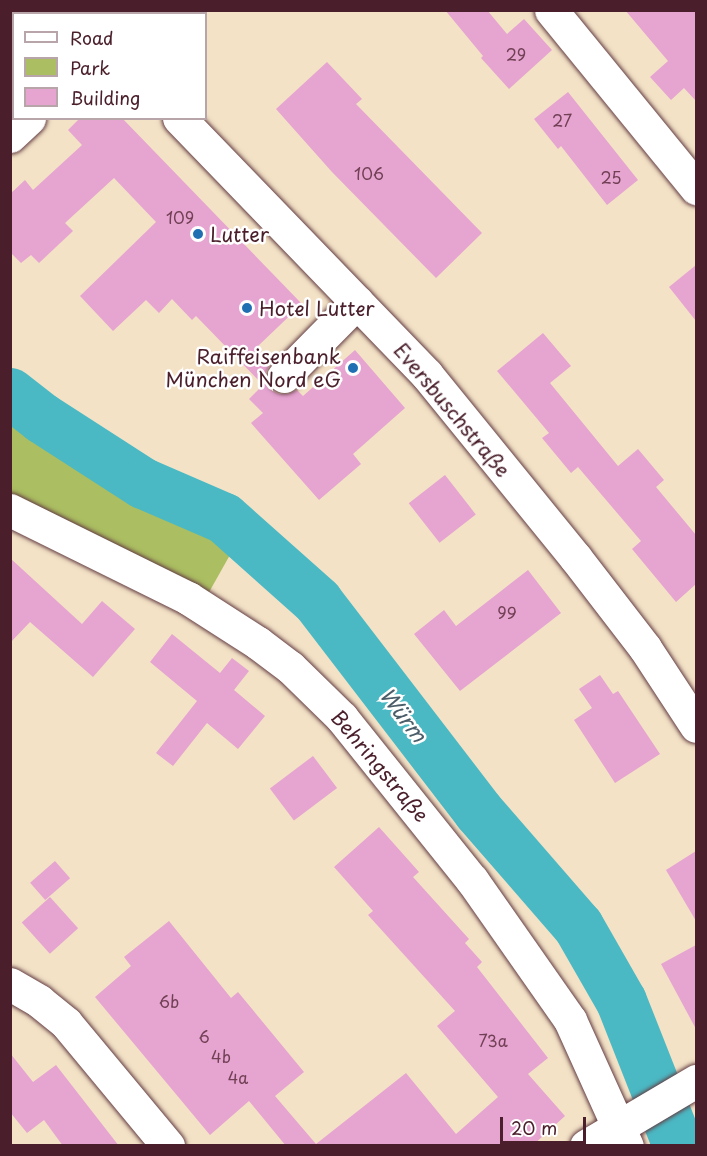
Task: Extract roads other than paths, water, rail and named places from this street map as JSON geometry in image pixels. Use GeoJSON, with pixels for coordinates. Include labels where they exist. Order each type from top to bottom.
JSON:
{"type":"FeatureCollection","features":[{"type":"Feature","properties":{"kind":"street"},"geometry":{"type":"LineString","coordinates":[[551,10],[696,188]]}},
{"type":"Feature","properties":{"kind":"street"},"geometry":{"type":"LineString","coordinates":[[10,136],[27,120]]}},
{"type":"Feature","properties":{"kind":"street","name":"Eversbuschstraße"},"geometry":{"type":"LineString","coordinates":[[180,120],[427,375],[575,557],[645,648],[696,726]]}},
{"type":"Feature","properties":{"kind":"street"},"geometry":{"type":"LineString","coordinates":[[284,376],[357,302]]}},
{"type":"Feature","properties":{"kind":"street","name":"Behringstraße"},"geometry":{"type":"LineString","coordinates":[[10,510],[188,598],[258,643],[290,667],[342,718],[472,880],[570,1020],[628,1130]]}},
{"type":"Feature","properties":{"kind":"street"},"geometry":{"type":"LineString","coordinates":[[10,984],[32,996],[66,1023],[168,1146]]}},
{"type":"Feature","properties":{"kind":"street"},"geometry":{"type":"LineString","coordinates":[[586,1146],[628,1130],[696,1080]]}},
{"type":"Feature","properties":{"kind":"waterway","name":"Würm"},"geometry":{"type":"LineString","coordinates":[[10,393],[42,418],[143,483],[224,518],[317,601],[478,811],[578,926],[621,1001],[678,1146]]}},
{"type":"Feature","properties":{"kind":"place","name":"Lutter"},"geometry":{"type":"Point","coordinates":[198,234]}},
{"type":"Feature","properties":{"kind":"place","name":"Hotel Lutter"},"geometry":{"type":"Point","coordinates":[247,308]}},
{"type":"Feature","properties":{"kind":"place","name":"Raiffeisenbank München Nord eG"},"geometry":{"type":"Point","coordinates":[353,368]}}]}
